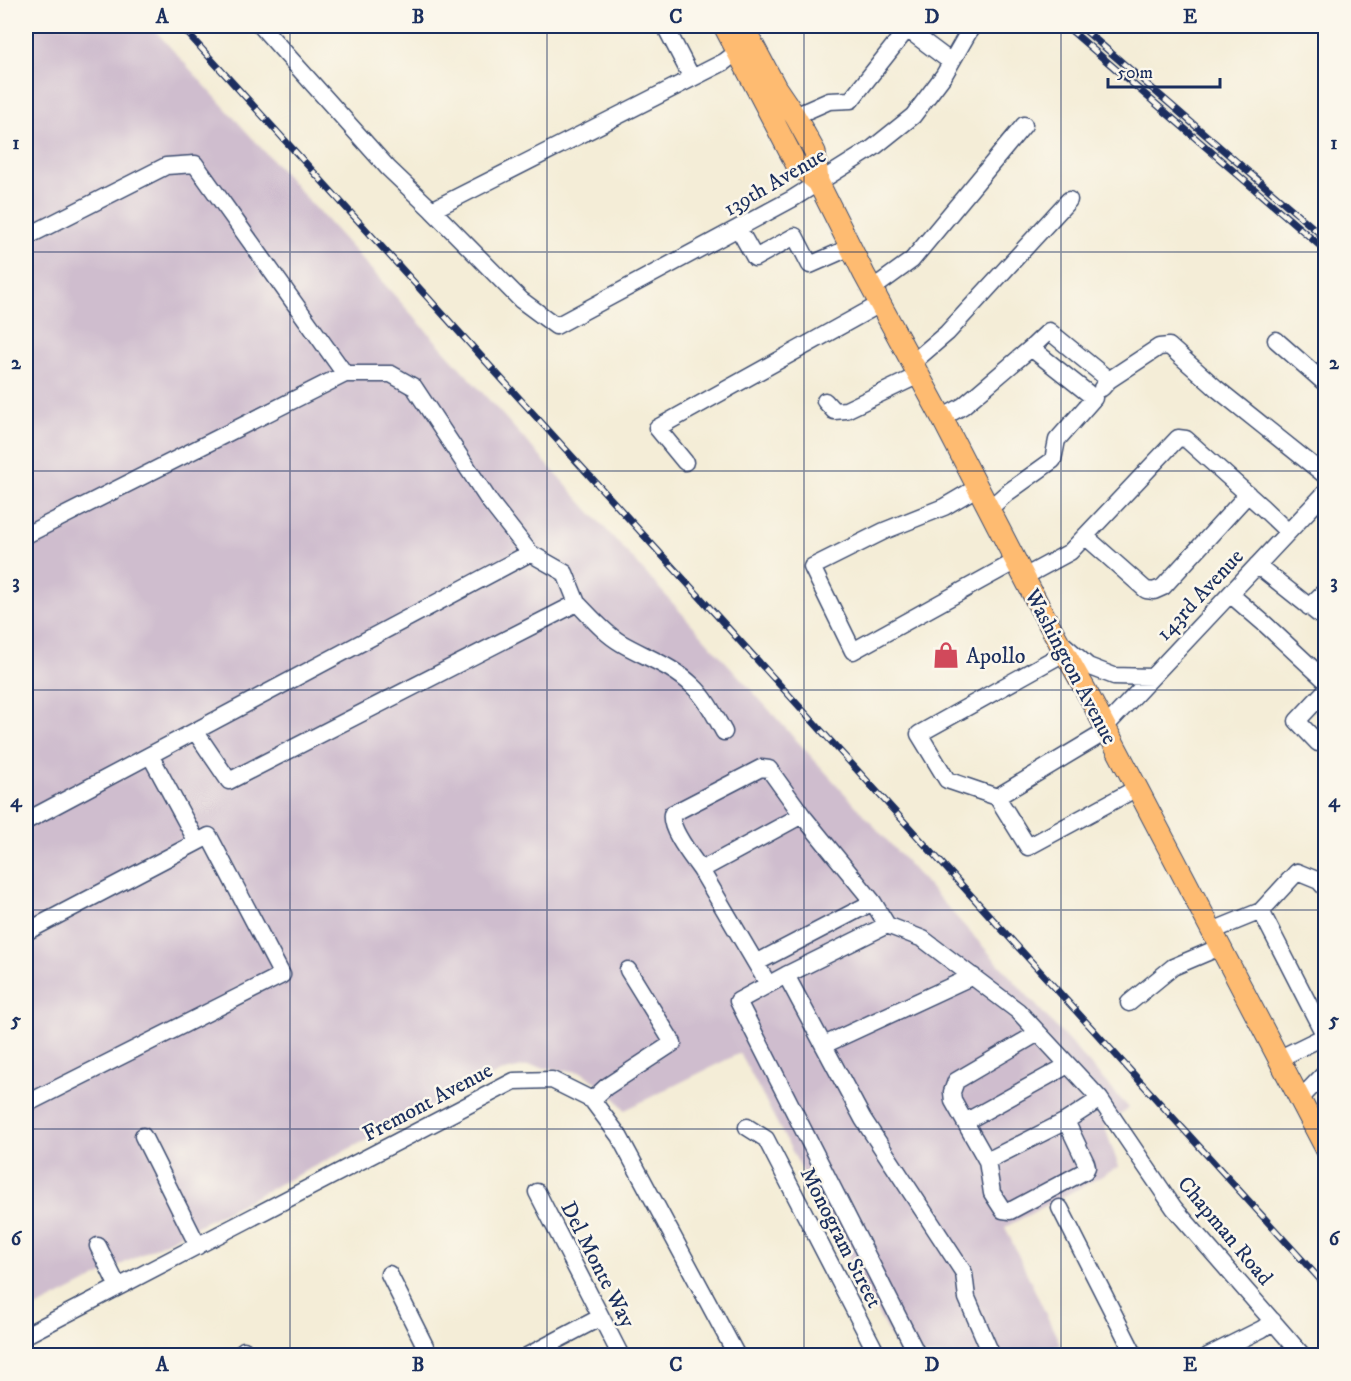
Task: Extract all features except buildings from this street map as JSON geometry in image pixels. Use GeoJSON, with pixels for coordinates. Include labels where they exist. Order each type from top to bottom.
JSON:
{"type":"FeatureCollection","features":[{"type":"Feature","properties":{"kind":"main road","name":"Washington Avenue"},"geometry":{"type":"LineString","coordinates":[[724,26],[796,164],[818,182]]}},
{"type":"Feature","properties":{"kind":"main road","name":"Washington Avenue"},"geometry":{"type":"LineString","coordinates":[[742,26],[815,152],[818,182],[851,247],[1326,1149]]}},
{"type":"Feature","properties":{"kind":"street"},"geometry":{"type":"LineString","coordinates":[[261,26],[387,168],[432,210],[724,62],[737,52],[751,62],[765,84],[776,88]]}},
{"type":"Feature","properties":{"kind":"street"},"geometry":{"type":"LineString","coordinates":[[665,26],[692,78]]}},
{"type":"Feature","properties":{"kind":"street","name":"139th Avenue"},"geometry":{"type":"LineString","coordinates":[[432,210],[521,300],[556,326],[792,200],[873,148],[913,116],[944,75],[972,26]]}},
{"type":"Feature","properties":{"kind":"street"},"geometry":{"type":"LineString","coordinates":[[795,116],[829,101],[851,100],[907,29],[951,62]]}},
{"type":"Feature","properties":{"kind":"street"},"geometry":{"type":"LineString","coordinates":[[685,462],[657,428],[877,297],[912,260],[1024,125]]}},
{"type":"Feature","properties":{"kind":"street"},"geometry":{"type":"LineString","coordinates":[[26,237],[166,166],[195,164],[345,374]]}},
{"type":"Feature","properties":{"kind":"street"},"geometry":{"type":"LineString","coordinates":[[825,401],[834,411],[846,410],[916,369],[1068,200]]}},
{"type":"Feature","properties":{"kind":"street"},"geometry":{"type":"LineString","coordinates":[[738,228],[755,258],[795,236],[810,265],[851,247]]}},
{"type":"Feature","properties":{"kind":"street"},"geometry":{"type":"LineString","coordinates":[[942,418],[963,406],[1049,331],[1109,380]]}},
{"type":"Feature","properties":{"kind":"street"},"geometry":{"type":"LineString","coordinates":[[1276,340],[1326,384]]}},
{"type":"Feature","properties":{"kind":"street"},"geometry":{"type":"LineString","coordinates":[[989,508],[1053,460],[1057,440],[1109,380],[1159,347],[1169,346],[1216,388],[1326,476]]}},
{"type":"Feature","properties":{"kind":"street"},"geometry":{"type":"LineString","coordinates":[[1031,348],[1094,398]]}},
{"type":"Feature","properties":{"kind":"street"},"geometry":{"type":"LineString","coordinates":[[26,535],[345,374],[391,374],[414,387],[490,502],[530,553],[565,573],[577,603],[606,634],[672,670],[693,686],[711,709],[724,732]]}},
{"type":"Feature","properties":{"kind":"street"},"geometry":{"type":"LineString","coordinates":[[978,487],[944,507],[884,531],[812,567],[853,651],[1020,569],[1070,552],[1178,438],[1186,439],[1288,532]]}},
{"type":"Feature","properties":{"kind":"street","name":"143rd Avenue"},"geometry":{"type":"LineString","coordinates":[[997,797],[1106,729],[1326,492]]}},
{"type":"Feature","properties":{"kind":"street"},"geometry":{"type":"LineString","coordinates":[[1085,536],[1146,590],[1155,591],[1163,587],[1248,494]]}},
{"type":"Feature","properties":{"kind":"street"},"geometry":{"type":"LineString","coordinates":[[26,821],[530,553]]}},
{"type":"Feature","properties":{"kind":"street"},"geometry":{"type":"LineString","coordinates":[[1257,565],[1326,620]]}},
{"type":"Feature","properties":{"kind":"street"},"geometry":{"type":"LineString","coordinates":[[1309,607],[1326,590]]}},
{"type":"Feature","properties":{"kind":"street"},"geometry":{"type":"LineString","coordinates":[[1230,594],[1326,681]]}},
{"type":"Feature","properties":{"kind":"street"},"geometry":{"type":"LineString","coordinates":[[195,731],[229,781],[577,603]]}},
{"type":"Feature","properties":{"kind":"street"},"geometry":{"type":"LineString","coordinates":[[1137,788],[1028,848],[997,797],[946,780],[919,734],[1060,645],[1088,666],[1114,676],[1152,677]]}},
{"type":"Feature","properties":{"kind":"street"},"geometry":{"type":"LineString","coordinates":[[1326,690],[1297,722],[1318,743],[1326,735]]}},
{"type":"Feature","properties":{"kind":"street"},"geometry":{"type":"LineString","coordinates":[[150,755],[197,842]]}},
{"type":"Feature","properties":{"kind":"street"},"geometry":{"type":"LineString","coordinates":[[768,984],[671,821],[672,814],[761,768],[769,769],[802,815],[873,902],[887,925],[738,1001],[918,1356]]}},
{"type":"Feature","properties":{"kind":"street"},"geometry":{"type":"LineString","coordinates":[[701,870],[802,815]]}},
{"type":"Feature","properties":{"kind":"street"},"geometry":{"type":"LineString","coordinates":[[26,932],[209,836],[282,975],[26,1104]]}},
{"type":"Feature","properties":{"kind":"street"},"geometry":{"type":"LineString","coordinates":[[1129,1003],[1173,967],[1261,910],[1297,873],[1319,881],[1326,889]]}},
{"type":"Feature","properties":{"kind":"street"},"geometry":{"type":"LineString","coordinates":[[756,963],[873,902]]}},
{"type":"Feature","properties":{"kind":"street"},"geometry":{"type":"LineString","coordinates":[[1261,910],[1325,1036],[1278,1059]]}},
{"type":"Feature","properties":{"kind":"street","name":"Chapman Road"},"geometry":{"type":"LineString","coordinates":[[887,925],[923,939],[1018,1011],[1100,1099],[1174,1208],[1303,1356]]}},
{"type":"Feature","properties":{"kind":"street"},"geometry":{"type":"LineString","coordinates":[[592,1100],[606,1087],[673,1043],[628,970]]}},
{"type":"Feature","properties":{"kind":"street"},"geometry":{"type":"LineString","coordinates":[[786,975],[863,1119],[964,1273],[967,1298],[992,1356]]}},
{"type":"Feature","properties":{"kind":"street"},"geometry":{"type":"LineString","coordinates":[[824,1045],[973,976]]}},
{"type":"Feature","properties":{"kind":"street"},"geometry":{"type":"LineString","coordinates":[[1038,1033],[956,1081],[952,1092],[954,1101],[987,1161],[992,1193],[1003,1210],[1010,1211],[1085,1171],[1086,1163],[1066,1121]]}},
{"type":"Feature","properties":{"kind":"street"},"geometry":{"type":"LineString","coordinates":[[965,1122],[1068,1065]]}},
{"type":"Feature","properties":{"kind":"street"},"geometry":{"type":"LineString","coordinates":[[1300,1099],[1326,1072]]}},
{"type":"Feature","properties":{"kind":"street","name":"Fremont Avenue"},"geometry":{"type":"LineString","coordinates":[[26,1335],[514,1081],[552,1080],[592,1100],[619,1136],[737,1356]]}},
{"type":"Feature","properties":{"kind":"street"},"geometry":{"type":"LineString","coordinates":[[987,1161],[1066,1121],[1100,1099]]}},
{"type":"Feature","properties":{"kind":"street","name":"Monogram Street"},"geometry":{"type":"LineString","coordinates":[[747,1127],[766,1139],[878,1356]]}},
{"type":"Feature","properties":{"kind":"street"},"geometry":{"type":"LineString","coordinates":[[143,1136],[198,1246]]}},
{"type":"Feature","properties":{"kind":"street","name":"Del Monte Way"},"geometry":{"type":"LineString","coordinates":[[537,1192],[621,1356]]}},
{"type":"Feature","properties":{"kind":"street"},"geometry":{"type":"LineString","coordinates":[[1060,1208],[1135,1356]]}},
{"type":"Feature","properties":{"kind":"street"},"geometry":{"type":"LineString","coordinates":[[98,1246],[118,1287]]}},
{"type":"Feature","properties":{"kind":"street"},"geometry":{"type":"LineString","coordinates":[[389,1274],[430,1356]]}},
{"type":"Feature","properties":{"kind":"street"},"geometry":{"type":"LineString","coordinates":[[527,1356],[601,1317]]}},
{"type":"Feature","properties":{"kind":"street"},"geometry":{"type":"LineString","coordinates":[[1208,1356],[1274,1321]]}},
{"type":"Feature","properties":{"kind":"shaded area"},"geometry":{"type":"Polygon","coordinates":[[[26,26],[151,26],[1129,1108],[1104,1125],[1119,1167],[1005,1227],[1060,1344],[1037,1355],[900,1355],[740,1053],[625,1110],[608,1090],[581,1072],[528,1066],[500,1072],[26,1313],[26,26]]]}},
{"type":"Feature","properties":{"kind":"railway"},"geometry":{"type":"LineString","coordinates":[[181,26],[1326,1286]]}},
{"type":"Feature","properties":{"kind":"railway"},"geometry":{"type":"LineString","coordinates":[[1066,26],[1326,251]]}},
{"type":"Feature","properties":{"kind":"railway"},"geometry":{"type":"LineString","coordinates":[[1080,26],[1326,239]]}},
{"type":"Feature","properties":{"kind":"place","name":"Apollo"},"geometry":{"type":"Point","coordinates":[946,655]}}]}
